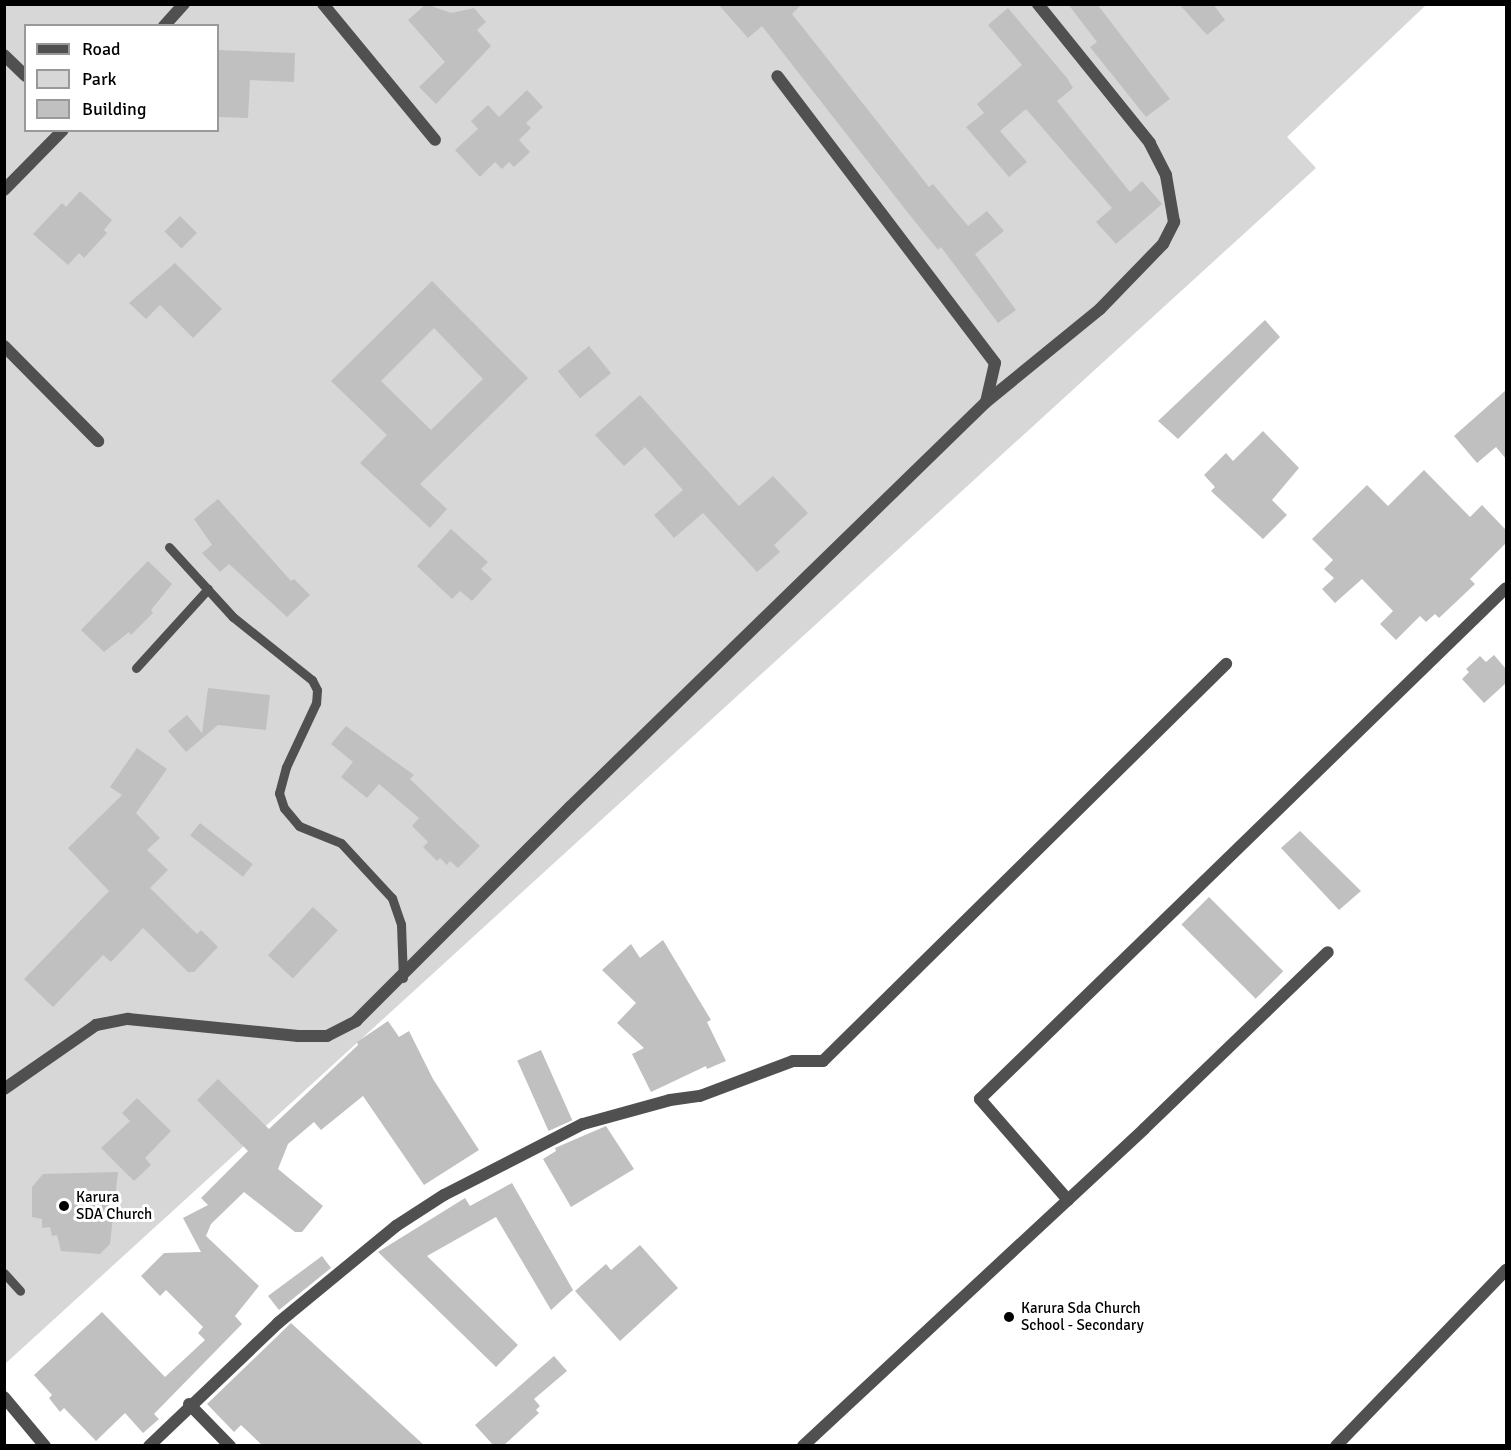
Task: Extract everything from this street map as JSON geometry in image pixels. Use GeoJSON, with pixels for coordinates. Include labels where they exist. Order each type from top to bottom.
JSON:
{"type":"FeatureCollection","features":[{"type":"Feature","properties":{"kind":"street"},"geometry":{"type":"LineString","coordinates":[[166,24],[184,4]]}},
{"type":"Feature","properties":{"kind":"street"},"geometry":{"type":"LineString","coordinates":[[323,4],[435,140]]}},
{"type":"Feature","properties":{"kind":"street"},"geometry":{"type":"LineString","coordinates":[[4,1089],[96,1025],[128,1019],[327,1036],[356,1021],[403,978],[570,807],[986,402],[1100,309],[1164,244],[1174,222],[1166,175],[1150,144],[1038,4]]}},
{"type":"Feature","properties":{"kind":"street"},"geometry":{"type":"LineString","coordinates":[[4,55],[24,74]]}},
{"type":"Feature","properties":{"kind":"street"},"geometry":{"type":"LineString","coordinates":[[777,76],[995,363],[986,402]]}},
{"type":"Feature","properties":{"kind":"street"},"geometry":{"type":"LineString","coordinates":[[4,190],[61,132]]}},
{"type":"Feature","properties":{"kind":"street"},"geometry":{"type":"LineString","coordinates":[[4,346],[98,441]]}},
{"type":"Feature","properties":{"kind":"street"},"geometry":{"type":"LineString","coordinates":[[1068,1200],[980,1099],[1506,588]]}},
{"type":"Feature","properties":{"kind":"street"},"geometry":{"type":"LineString","coordinates":[[149,1446],[189,1404],[278,1323],[396,1226],[502,1163],[583,1124],[670,1100],[700,1096],[793,1061],[823,1061],[1226,664]]}},
{"type":"Feature","properties":{"kind":"street"},"geometry":{"type":"LineString","coordinates":[[802,1446],[1068,1200],[1328,952]]}},
{"type":"Feature","properties":{"kind":"street"},"geometry":{"type":"LineString","coordinates":[[1336,1446],[1506,1270]]}},
{"type":"Feature","properties":{"kind":"street"},"geometry":{"type":"LineString","coordinates":[[4,1397],[43,1445]]}},
{"type":"Feature","properties":{"kind":"street"},"geometry":{"type":"LineString","coordinates":[[189,1404],[230,1446]]}},
{"type":"Feature","properties":{"kind":"lane"},"geometry":{"type":"LineString","coordinates":[[169,547],[233,617],[312,680],[317,690],[316,703],[286,766],[279,792],[299,826],[341,843],[392,898],[401,924],[403,978]]}},
{"type":"Feature","properties":{"kind":"lane"},"geometry":{"type":"LineString","coordinates":[[136,668],[208,589]]}},
{"type":"Feature","properties":{"kind":"lane"},"geometry":{"type":"LineString","coordinates":[[4,1273],[20,1291]]}},
{"type":"Feature","properties":{"kind":"green space"},"geometry":{"type":"Polygon","coordinates":[[[4,5],[1426,5],[1287,137],[1316,168],[5,1364],[4,5]]]}},
{"type":"Feature","properties":{"kind":"building"},"geometry":{"type":"Polygon","coordinates":[[[426,4],[451,13],[474,8],[486,22],[477,30],[491,46],[436,104],[419,87],[445,62],[408,20],[426,4]]]}},
{"type":"Feature","properties":{"kind":"building"},"geometry":{"type":"Polygon","coordinates":[[[718,4],[802,4],[792,14],[929,187],[933,184],[968,226],[987,211],[1004,231],[975,254],[1016,310],[998,323],[941,247],[938,250],[912,218],[762,26],[748,38],[718,4]]]}},
{"type":"Feature","properties":{"kind":"building"},"geometry":{"type":"Polygon","coordinates":[[[1068,4],[1097,4],[1170,99],[1146,117],[1090,47],[1097,42],[1068,4]]]}},
{"type":"Feature","properties":{"kind":"building"},"geometry":{"type":"Polygon","coordinates":[[[1179,4],[1213,4],[1225,20],[1207,35],[1179,4]]]}},
{"type":"Feature","properties":{"kind":"building"},"geometry":{"type":"Polygon","coordinates":[[[1008,8],[1073,88],[1057,101],[1130,192],[1142,181],[1162,204],[1116,244],[1096,222],[1112,208],[1026,109],[1000,131],[1027,162],[1009,177],[966,127],[984,113],[977,104],[1022,65],[988,25],[1008,8]]]}},
{"type":"Feature","properties":{"kind":"building"},"geometry":{"type":"Polygon","coordinates":[[[219,50],[295,53],[294,82],[250,80],[248,118],[219,117],[219,50]]]}},
{"type":"Feature","properties":{"kind":"building"},"geometry":{"type":"Polygon","coordinates":[[[527,90],[543,107],[526,123],[531,128],[519,140],[530,152],[514,167],[509,162],[502,169],[495,162],[480,177],[455,150],[478,129],[471,121],[488,105],[499,117],[527,90]]]}},
{"type":"Feature","properties":{"kind":"building"},"geometry":{"type":"Polygon","coordinates":[[[80,191],[112,220],[104,230],[107,233],[84,258],[79,253],[68,265],[33,234],[62,203],[66,207],[80,191]]]}},
{"type":"Feature","properties":{"kind":"building"},"geometry":{"type":"Polygon","coordinates":[[[180,216],[197,233],[181,249],[164,232],[180,216]]]}},
{"type":"Feature","properties":{"kind":"building"},"geometry":{"type":"Polygon","coordinates":[[[175,263],[222,309],[193,338],[160,305],[146,319],[129,303],[175,263]]]}},
{"type":"Feature","properties":{"kind":"building"},"geometry":{"type":"Polygon","coordinates":[[[432,281],[528,378],[420,484],[447,509],[430,528],[360,463],[387,435],[331,381],[432,281]],[[434,328],[381,381],[431,430],[483,379],[434,328]]]}},
{"type":"Feature","properties":{"kind":"building"},"geometry":{"type":"Polygon","coordinates":[[[1265,320],[1280,337],[1178,439],[1158,421],[1265,320]]]}},
{"type":"Feature","properties":{"kind":"building"},"geometry":{"type":"Polygon","coordinates":[[[589,346],[611,373],[580,398],[558,371],[589,346]]]}},
{"type":"Feature","properties":{"kind":"building"},"geometry":{"type":"Polygon","coordinates":[[[1506,390],[1506,459],[1496,447],[1477,463],[1454,436],[1506,390]]]}},
{"type":"Feature","properties":{"kind":"building"},"geometry":{"type":"Polygon","coordinates":[[[640,395],[739,506],[773,476],[808,513],[774,545],[780,552],[757,572],[703,513],[674,538],[654,515],[683,490],[645,447],[624,466],[595,435],[640,395]]]}},
{"type":"Feature","properties":{"kind":"building"},"geometry":{"type":"Polygon","coordinates":[[[1263,431],[1299,468],[1272,500],[1287,515],[1263,539],[1211,491],[1215,487],[1204,475],[1226,453],[1233,461],[1263,431]]]}},
{"type":"Feature","properties":{"kind":"building"},"geometry":{"type":"Polygon","coordinates":[[[1424,470],[1470,517],[1482,505],[1506,530],[1506,543],[1470,579],[1475,584],[1439,618],[1435,614],[1426,622],[1420,616],[1396,640],[1380,624],[1393,611],[1362,579],[1335,603],[1322,589],[1334,578],[1324,569],[1333,560],[1312,539],[1367,485],[1388,506],[1424,470]]]}},
{"type":"Feature","properties":{"kind":"building"},"geometry":{"type":"Polygon","coordinates":[[[218,499],[291,581],[294,579],[310,595],[287,617],[229,564],[220,572],[202,553],[212,545],[194,519],[218,499]]]}},
{"type":"Feature","properties":{"kind":"building"},"geometry":{"type":"Polygon","coordinates":[[[451,529],[488,562],[481,569],[492,579],[472,601],[460,591],[452,599],[417,566],[451,529]]]}},
{"type":"Feature","properties":{"kind":"building"},"geometry":{"type":"Polygon","coordinates":[[[148,561],[172,584],[151,610],[153,613],[131,635],[129,632],[104,652],[81,630],[148,561]]]}},
{"type":"Feature","properties":{"kind":"building"},"geometry":{"type":"Polygon","coordinates":[[[1494,655],[1506,669],[1506,683],[1484,703],[1462,679],[1469,672],[1466,669],[1480,656],[1486,662],[1494,655]]]}},
{"type":"Feature","properties":{"kind":"building"},"geometry":{"type":"Polygon","coordinates":[[[208,688],[270,695],[266,730],[218,725],[186,752],[168,731],[187,715],[202,733],[208,688]]]}},
{"type":"Feature","properties":{"kind":"building"},"geometry":{"type":"Polygon","coordinates":[[[346,726],[414,775],[410,779],[480,846],[458,868],[450,861],[447,865],[440,858],[437,861],[423,847],[428,842],[412,826],[419,818],[379,784],[367,798],[341,777],[353,762],[331,744],[346,726]]]}},
{"type":"Feature","properties":{"kind":"building"},"geometry":{"type":"Polygon","coordinates":[[[137,748],[167,769],[136,813],[160,838],[147,850],[168,870],[150,888],[197,934],[201,930],[218,947],[194,972],[188,972],[143,928],[111,962],[103,955],[53,1007],[24,979],[109,891],[68,848],[122,795],[110,787],[137,748]]]}},
{"type":"Feature","properties":{"kind":"building"},"geometry":{"type":"Polygon","coordinates":[[[200,823],[253,864],[243,877],[190,836],[200,823]]]}},
{"type":"Feature","properties":{"kind":"building"},"geometry":{"type":"Polygon","coordinates":[[[1300,831],[1361,891],[1339,910],[1281,848],[1300,831]]]}},
{"type":"Feature","properties":{"kind":"building"},"geometry":{"type":"Polygon","coordinates":[[[1209,897],[1283,971],[1256,999],[1181,925],[1209,897]]]}},
{"type":"Feature","properties":{"kind":"building"},"geometry":{"type":"Polygon","coordinates":[[[313,907],[338,930],[293,978],[268,955],[313,907]]]}},
{"type":"Feature","properties":{"kind":"building"},"geometry":{"type":"Polygon","coordinates":[[[663,940],[711,1020],[707,1022],[726,1061],[707,1069],[706,1066],[651,1092],[632,1054],[644,1048],[617,1023],[636,1003],[602,970],[631,944],[640,958],[663,940]]]}},
{"type":"Feature","properties":{"kind":"building"},"geometry":{"type":"Polygon","coordinates":[[[388,1021],[399,1037],[409,1031],[433,1079],[479,1150],[424,1185],[363,1096],[321,1130],[314,1122],[288,1144],[278,1169],[323,1206],[302,1232],[295,1232],[244,1192],[211,1224],[206,1236],[259,1286],[235,1316],[242,1324],[154,1414],[159,1419],[143,1433],[125,1413],[96,1441],[64,1408],[60,1412],[49,1398],[52,1395],[34,1375],[102,1312],[165,1377],[205,1340],[198,1333],[203,1327],[166,1290],[160,1296],[141,1276],[164,1253],[201,1252],[183,1218],[208,1205],[201,1198],[248,1151],[197,1100],[218,1079],[269,1129],[358,1045],[357,1042],[388,1021]]]}},
{"type":"Feature","properties":{"kind":"building"},"geometry":{"type":"Polygon","coordinates":[[[541,1050],[572,1120],[549,1131],[517,1061],[541,1050]]]}},
{"type":"Feature","properties":{"kind":"building"},"geometry":{"type":"Polygon","coordinates":[[[137,1098],[171,1131],[145,1158],[151,1165],[134,1181],[101,1148],[130,1121],[122,1113],[137,1098]]]}},
{"type":"Feature","properties":{"kind":"building"},"geometry":{"type":"Polygon","coordinates":[[[606,1126],[634,1169],[571,1207],[543,1159],[556,1151],[555,1148],[606,1126]]]}},
{"type":"Feature","properties":{"kind":"building"},"geometry":{"type":"Polygon","coordinates":[[[118,1172],[110,1244],[100,1254],[61,1251],[57,1235],[52,1236],[50,1227],[42,1228],[42,1219],[32,1217],[32,1187],[43,1174],[118,1172]]]}},
{"type":"Feature","properties":{"kind":"building"},"geometry":{"type":"Polygon","coordinates":[[[512,1183],[573,1290],[551,1310],[496,1217],[427,1256],[518,1345],[496,1367],[378,1252],[465,1198],[470,1206],[512,1183]]]}},
{"type":"Feature","properties":{"kind":"building"},"geometry":{"type":"Polygon","coordinates":[[[640,1245],[678,1288],[620,1341],[575,1291],[606,1264],[611,1270],[640,1245]]]}},
{"type":"Feature","properties":{"kind":"building"},"geometry":{"type":"Polygon","coordinates":[[[322,1256],[331,1268],[279,1310],[268,1296],[322,1256]]]}},
{"type":"Feature","properties":{"kind":"building"},"geometry":{"type":"Polygon","coordinates":[[[291,1323],[425,1446],[263,1446],[241,1425],[234,1432],[207,1404],[291,1323]]]}},
{"type":"Feature","properties":{"kind":"building"},"geometry":{"type":"Polygon","coordinates":[[[554,1356],[567,1371],[534,1399],[540,1406],[536,1410],[539,1413],[503,1446],[494,1446],[475,1425],[554,1356]]]}},
{"type":"Feature","properties":{"kind":"place","name":"Karura SDA Church"},"geometry":{"type":"Point","coordinates":[64,1206]}},
{"type":"Feature","properties":{"kind":"place","name":"Karura Sda Church School - Secondary"},"geometry":{"type":"Point","coordinates":[1009,1317]}}]}
